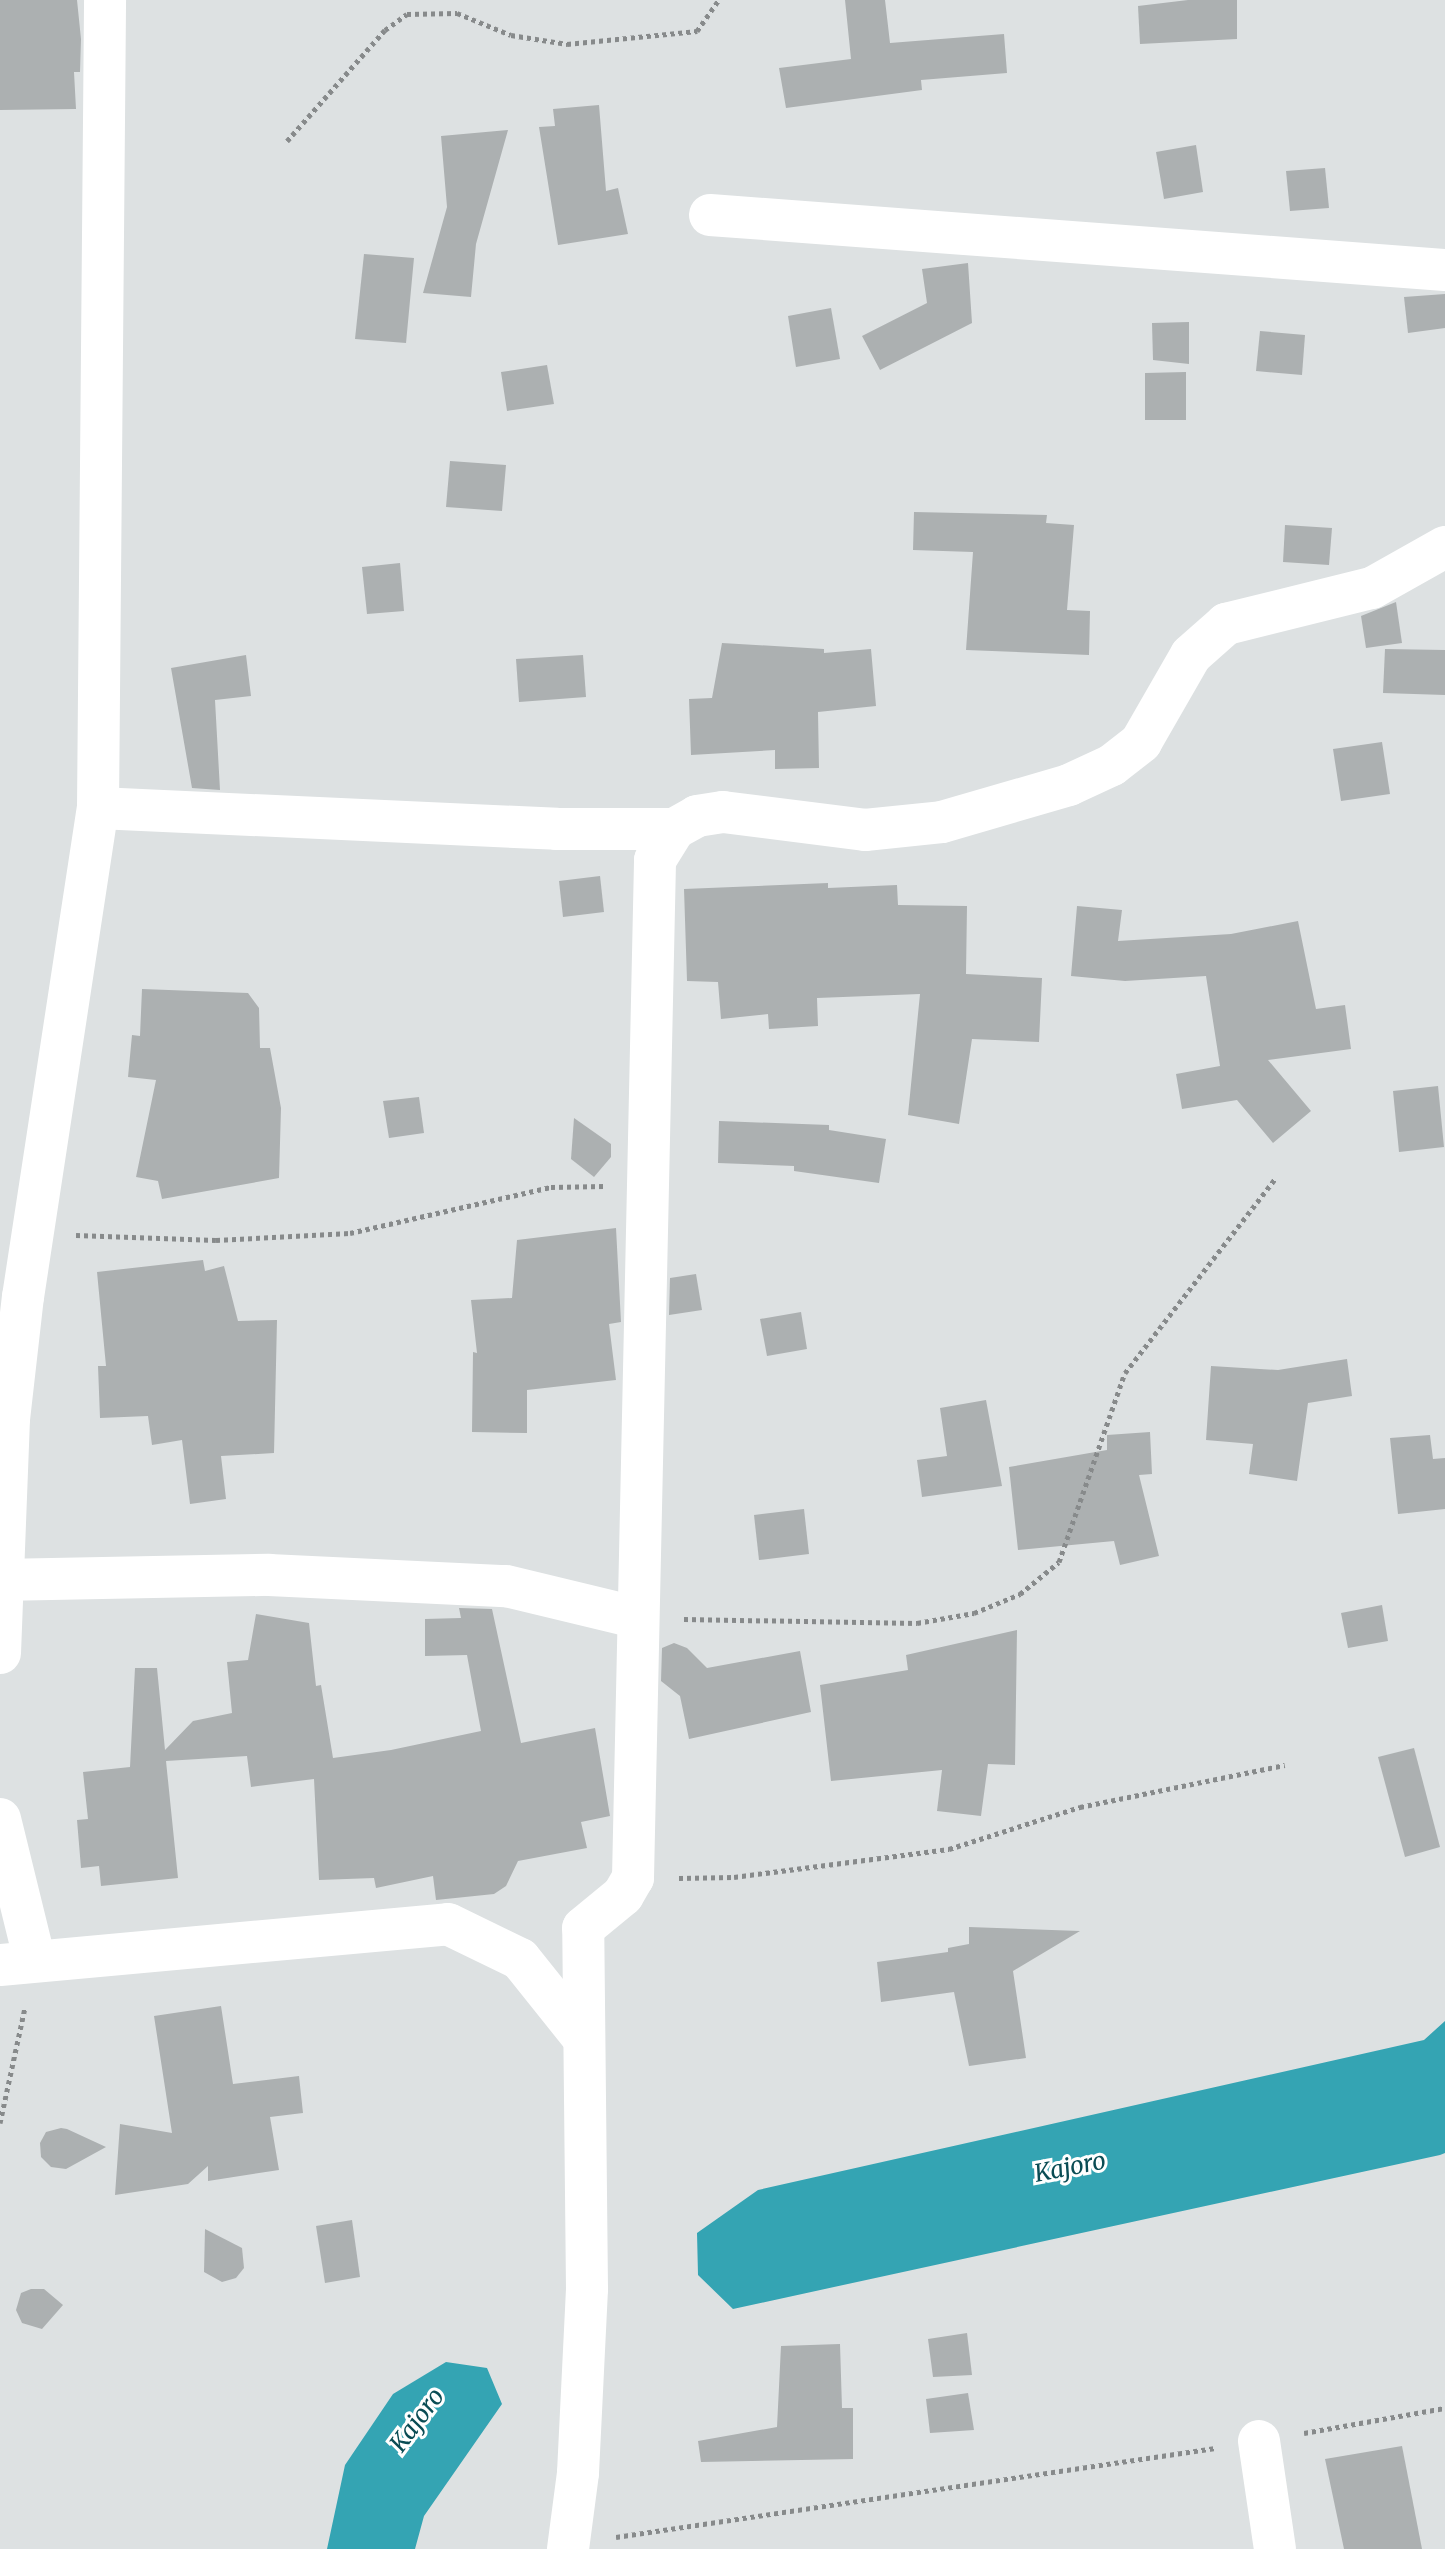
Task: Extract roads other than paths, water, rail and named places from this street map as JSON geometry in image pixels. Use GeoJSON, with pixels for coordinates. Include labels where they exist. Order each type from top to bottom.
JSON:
{"type":"FeatureCollection","features":[{"type":"Feature","properties":{"kind":"street"},"geometry":{"type":"LineString","coordinates":[[0,1653],[15,1233],[98,808],[105,0]]}},
{"type":"Feature","properties":{"kind":"street"},"geometry":{"type":"LineString","coordinates":[[710,215],[1445,270]]}},
{"type":"Feature","properties":{"kind":"street"},"geometry":{"type":"LineString","coordinates":[[568,2546],[578,2473],[587,2289],[583,1928],[623,1895],[633,1878],[635,1617],[655,860],[674,829],[697,816],[723,812],[865,830],[942,822],[1069,785],[1112,765],[1141,742],[1191,655],[1226,624],[1372,588],[1445,547]]}},
{"type":"Feature","properties":{"kind":"street"},"geometry":{"type":"LineString","coordinates":[[98,808],[557,829],[674,829]]}},
{"type":"Feature","properties":{"kind":"street"},"geometry":{"type":"LineString","coordinates":[[3,1580],[269,1575],[506,1586],[635,1617]]}},
{"type":"Feature","properties":{"kind":"street"},"geometry":{"type":"LineString","coordinates":[[0,1819],[18,1963],[448,1924],[520,1959],[584,2039]]}},
{"type":"Feature","properties":{"kind":"street"},"geometry":{"type":"LineString","coordinates":[[1259,2441],[1275,2549]]}},
{"type":"Feature","properties":{"kind":"water","name":"Kajoro"},"geometry":{"type":"Polygon","coordinates":[[[1445,2021],[1445,2153],[1440,2155],[733,2309],[698,2275],[697,2233],[758,2190],[1424,2040],[1445,2021]]]}},
{"type":"Feature","properties":{"kind":"water","name":"Kajoro"},"geometry":{"type":"Polygon","coordinates":[[[446,2362],[487,2368],[502,2404],[424,2516],[415,2549],[327,2549],[345,2465],[393,2394],[446,2362]]]}}]}
